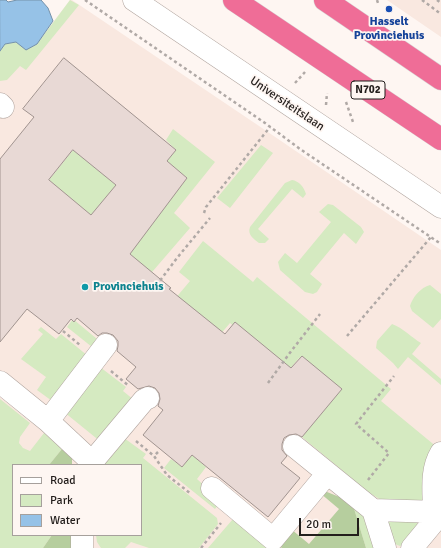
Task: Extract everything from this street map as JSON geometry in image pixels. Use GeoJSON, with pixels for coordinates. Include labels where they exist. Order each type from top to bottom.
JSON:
{"type":"FeatureCollection","features":[{"type":"Feature","properties":{"kind":"highway","name":"N702"},"geometry":{"type":"LineString","coordinates":[[234,0],[441,139]]}},
{"type":"Feature","properties":{"kind":"highway"},"geometry":{"type":"LineString","coordinates":[[325,0],[441,79]]}},
{"type":"Feature","properties":{"kind":"lane","name":"Universiteitslaan"},"geometry":{"type":"LineString","coordinates":[[134,0],[441,207]]}},
{"type":"Feature","properties":{"kind":"lane"},"geometry":{"type":"LineString","coordinates":[[48,421],[106,346]]}},
{"type":"Feature","properties":{"kind":"lane"},"geometry":{"type":"LineString","coordinates":[[0,382],[48,421],[91,464],[144,400],[148,398]]}},
{"type":"Feature","properties":{"kind":"lane"},"geometry":{"type":"LineString","coordinates":[[294,446],[373,510],[385,548]]}},
{"type":"Feature","properties":{"kind":"lane"},"geometry":{"type":"LineString","coordinates":[[412,548],[439,513],[434,472],[441,453]]}},
{"type":"Feature","properties":{"kind":"lane"},"geometry":{"type":"LineString","coordinates":[[203,493],[234,507],[273,539],[327,474]]}},
{"type":"Feature","properties":{"kind":"lane"},"geometry":{"type":"LineString","coordinates":[[373,510],[439,513]]}},
{"type":"Feature","properties":{"kind":"lane"},"geometry":{"type":"LineString","coordinates":[[82,536],[82,548]]}},
{"type":"Feature","properties":{"kind":"path"},"geometry":{"type":"LineString","coordinates":[[85,0],[441,244]]}},
{"type":"Feature","properties":{"kind":"path"},"geometry":{"type":"LineString","coordinates":[[422,0],[441,14]]}},
{"type":"Feature","properties":{"kind":"path"},"geometry":{"type":"LineString","coordinates":[[437,0],[441,3]]}},
{"type":"Feature","properties":{"kind":"path"},"geometry":{"type":"LineString","coordinates":[[290,87],[308,69]]}},
{"type":"Feature","properties":{"kind":"path"},"geometry":{"type":"LineString","coordinates":[[346,102],[356,128]]}},
{"type":"Feature","properties":{"kind":"path"},"geometry":{"type":"LineString","coordinates":[[204,213],[206,207],[270,127]]}},
{"type":"Feature","properties":{"kind":"path"},"geometry":{"type":"LineString","coordinates":[[153,290],[210,218]]}},
{"type":"Feature","properties":{"kind":"path"},"geometry":{"type":"LineString","coordinates":[[347,336],[431,237]]}},
{"type":"Feature","properties":{"kind":"path"},"geometry":{"type":"LineString","coordinates":[[268,382],[293,347],[320,314]]}},
{"type":"Feature","properties":{"kind":"path"},"geometry":{"type":"LineString","coordinates":[[356,496],[389,453],[356,424],[394,376]]}},
{"type":"Feature","properties":{"kind":"path"},"geometry":{"type":"LineString","coordinates":[[158,452],[154,456],[167,475],[203,493]]}},
{"type":"Feature","properties":{"kind":"path"},"geometry":{"type":"LineString","coordinates":[[201,548],[234,507]]}},
{"type":"Feature","properties":{"kind":"shaded area"},"geometry":{"type":"Polygon","coordinates":[[[70,0],[72,0],[441,250],[441,548],[0,548],[0,51],[16,42],[46,32],[70,0]]]}},
{"type":"Feature","properties":{"kind":"shaded area"},"geometry":{"type":"Polygon","coordinates":[[[387,0],[441,0],[441,37],[387,0]]]}},
{"type":"Feature","properties":{"kind":"green space"},"geometry":{"type":"Polygon","coordinates":[[[70,0],[79,5],[26,70],[20,66],[7,80],[0,81],[0,51],[5,44],[16,42],[26,50],[37,44],[70,0]]]}},
{"type":"Feature","properties":{"kind":"green space"},"geometry":{"type":"Polygon","coordinates":[[[173,129],[215,162],[174,213],[190,228],[140,286],[118,269],[187,178],[167,161],[176,150],[166,140],[173,129]]]}},
{"type":"Feature","properties":{"kind":"green space"},"geometry":{"type":"Polygon","coordinates":[[[261,145],[273,153],[230,208],[217,198],[261,145]]]}},
{"type":"Feature","properties":{"kind":"green space"},"geometry":{"type":"Polygon","coordinates":[[[73,150],[116,185],[91,215],[49,180],[73,150]]]}},
{"type":"Feature","properties":{"kind":"green space"},"geometry":{"type":"Polygon","coordinates":[[[292,180],[301,185],[306,194],[303,198],[292,189],[258,229],[269,239],[265,243],[259,243],[250,235],[250,227],[285,183],[292,180]]]}},
{"type":"Feature","properties":{"kind":"green space"},"geometry":{"type":"Polygon","coordinates":[[[328,204],[333,205],[361,227],[364,232],[356,244],[344,233],[310,274],[322,284],[317,292],[313,294],[305,292],[280,270],[278,262],[285,253],[297,263],[331,222],[319,212],[328,204]]]}},
{"type":"Feature","properties":{"kind":"green space"},"geometry":{"type":"Polygon","coordinates":[[[203,241],[253,282],[257,277],[391,389],[381,401],[438,448],[423,471],[425,474],[425,499],[421,502],[381,500],[368,492],[302,437],[339,392],[299,358],[274,388],[271,357],[230,323],[219,336],[174,300],[190,281],[179,272],[203,241]]]}},
{"type":"Feature","properties":{"kind":"green space"},"geometry":{"type":"Polygon","coordinates":[[[430,285],[441,294],[441,319],[433,328],[412,311],[410,306],[417,293],[430,285]]]}},
{"type":"Feature","properties":{"kind":"green space"},"geometry":{"type":"Polygon","coordinates":[[[73,319],[97,339],[92,347],[67,327],[73,319]]]}},
{"type":"Feature","properties":{"kind":"green space"},"geometry":{"type":"Polygon","coordinates":[[[392,324],[421,343],[412,354],[441,379],[441,385],[408,357],[398,369],[376,348],[377,341],[392,324]]]}},
{"type":"Feature","properties":{"kind":"green space"},"geometry":{"type":"Polygon","coordinates":[[[41,327],[56,339],[61,334],[88,356],[52,401],[37,390],[46,377],[21,359],[43,334],[38,330],[41,327]]]}},
{"type":"Feature","properties":{"kind":"green space"},"geometry":{"type":"Polygon","coordinates":[[[100,367],[126,387],[123,391],[134,400],[101,442],[64,412],[100,367]]]}},
{"type":"Feature","properties":{"kind":"green space"},"geometry":{"type":"Polygon","coordinates":[[[0,399],[30,423],[20,437],[19,443],[23,448],[30,451],[44,433],[62,449],[50,464],[12,464],[12,536],[51,536],[43,548],[0,548],[0,399]]]}},
{"type":"Feature","properties":{"kind":"green space"},"geometry":{"type":"Polygon","coordinates":[[[124,438],[146,454],[143,458],[217,518],[218,524],[199,548],[149,548],[131,542],[125,548],[101,548],[97,542],[96,536],[142,536],[142,464],[103,464],[124,438]]]}},
{"type":"Feature","properties":{"kind":"green space"},"geometry":{"type":"Polygon","coordinates":[[[62,449],[72,456],[72,464],[50,464],[62,449]]]}},
{"type":"Feature","properties":{"kind":"green space"},"geometry":{"type":"Polygon","coordinates":[[[192,455],[206,467],[197,479],[221,501],[215,509],[164,468],[171,459],[182,467],[192,455]]]}},
{"type":"Feature","properties":{"kind":"green space"},"geometry":{"type":"Polygon","coordinates":[[[322,490],[352,502],[366,548],[282,548],[278,545],[291,529],[309,544],[339,509],[320,493],[322,490]]]}},
{"type":"Feature","properties":{"kind":"green space"},"geometry":{"type":"Polygon","coordinates":[[[352,502],[367,515],[378,548],[366,548],[352,502]]]}},
{"type":"Feature","properties":{"kind":"green space"},"geometry":{"type":"Polygon","coordinates":[[[233,519],[269,548],[208,548],[233,519]]]}},
{"type":"Feature","properties":{"kind":"green space"},"geometry":{"type":"Polygon","coordinates":[[[388,521],[418,521],[416,528],[407,544],[400,546],[392,543],[388,521]]]}},
{"type":"Feature","properties":{"kind":"green space"},"geometry":{"type":"Polygon","coordinates":[[[51,536],[77,536],[72,548],[43,548],[51,536]]]}},
{"type":"Feature","properties":{"kind":"water"},"geometry":{"type":"Polygon","coordinates":[[[0,0],[6,0],[8,2],[17,0],[41,0],[48,8],[53,21],[37,44],[26,50],[16,42],[5,44],[0,51],[0,0]]]}},
{"type":"Feature","properties":{"kind":"building","name":"Provinciehuis"},"geometry":{"type":"Polygon","coordinates":[[[64,58],[176,150],[167,161],[187,178],[130,254],[171,288],[169,289],[225,334],[235,322],[291,368],[302,356],[342,389],[302,437],[296,434],[289,435],[284,438],[282,450],[287,456],[281,463],[300,478],[268,517],[192,455],[182,467],[143,435],[163,410],[158,406],[160,399],[159,393],[155,388],[149,386],[138,389],[126,379],[136,367],[117,351],[118,341],[113,335],[102,333],[98,336],[77,318],[74,322],[71,319],[59,334],[27,309],[0,342],[0,159],[34,117],[23,109],[64,58]],[[73,150],[49,180],[91,215],[116,185],[73,150]]]}},
{"type":"Feature","properties":{"kind":"place","name":"Hasselt Provinciehuis"},"geometry":{"type":"Point","coordinates":[389,9]}},
{"type":"Feature","properties":{"kind":"place","name":"Provinciehuis"},"geometry":{"type":"Point","coordinates":[85,287]}}]}
